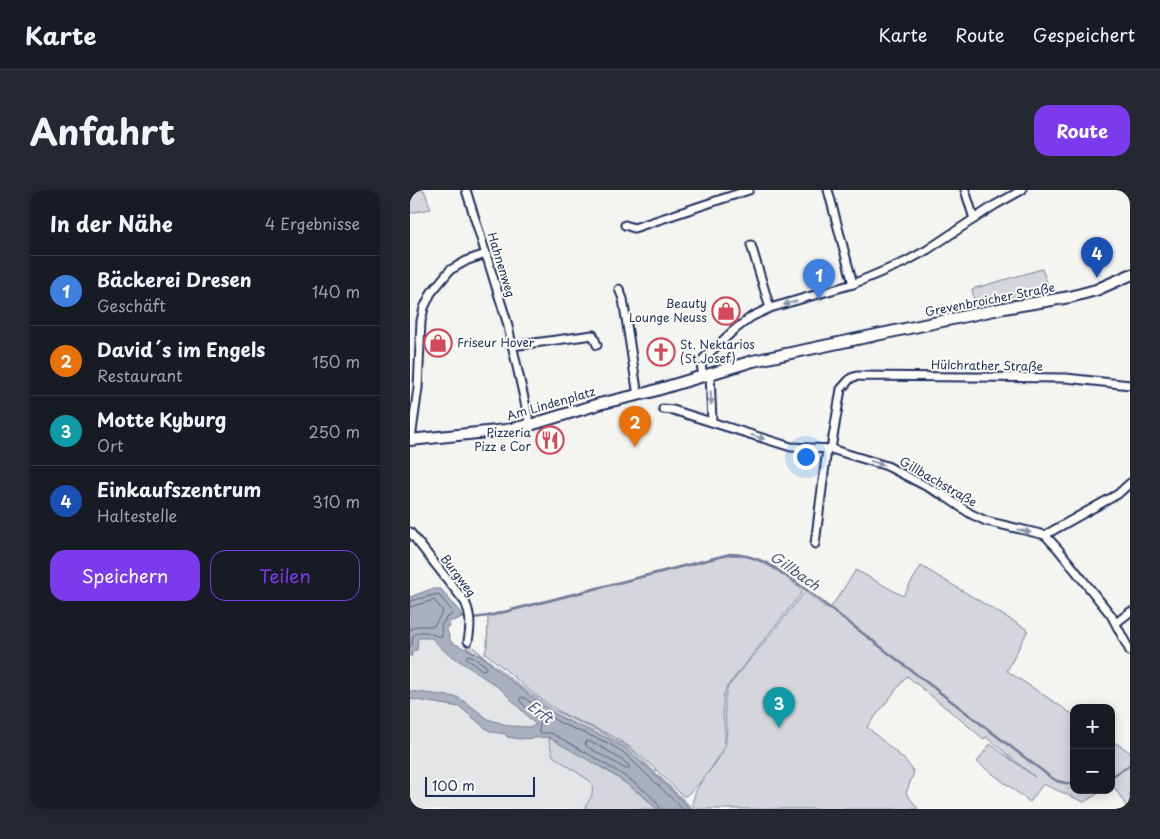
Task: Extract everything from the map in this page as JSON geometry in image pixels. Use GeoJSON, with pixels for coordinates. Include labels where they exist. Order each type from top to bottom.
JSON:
{"type":"FeatureCollection","features":[{"type":"Feature","properties":{"kind":"main road","name":"Grevenbroicher Straße"},"geometry":{"type":"LineString","coordinates":[[852,340],[994,310],[1070,297],[1096,290],[1130,275]]}},
{"type":"Feature","properties":{"kind":"main road","name":"Am Lindenplatz"},"geometry":{"type":"LineString","coordinates":[[411,440],[506,430],[530,425],[600,404],[638,396],[772,356],[852,340]]}},
{"type":"Feature","properties":{"kind":"street","name":"Hahnenweg"},"geometry":{"type":"LineString","coordinates":[[466,190],[507,322],[530,425]]}},
{"type":"Feature","properties":{"kind":"street"},"geometry":{"type":"LineString","coordinates":[[625,225],[634,228],[749,190]]}},
{"type":"Feature","properties":{"kind":"street"},"geometry":{"type":"LineString","coordinates":[[828,190],[853,284]]}},
{"type":"Feature","properties":{"kind":"street"},"geometry":{"type":"LineString","coordinates":[[965,190],[974,219]]}},
{"type":"Feature","properties":{"kind":"street"},"geometry":{"type":"LineString","coordinates":[[712,422],[706,375],[702,363],[709,353],[745,321],[770,308],[853,284],[914,258],[1022,190]]}},
{"type":"Feature","properties":{"kind":"street"},"geometry":{"type":"LineString","coordinates":[[751,245],[770,308]]}},
{"type":"Feature","properties":{"kind":"street"},"geometry":{"type":"LineString","coordinates":[[411,440],[418,388],[421,321],[424,308],[431,293],[450,270],[468,260],[486,254]]}},
{"type":"Feature","properties":{"kind":"street"},"geometry":{"type":"LineString","coordinates":[[619,289],[623,299],[638,396]]}},
{"type":"Feature","properties":{"kind":"street"},"geometry":{"type":"LineString","coordinates":[[512,346],[593,335],[597,345]]}},
{"type":"Feature","properties":{"kind":"street","name":"Hülchrather Straße"},"geometry":{"type":"LineString","coordinates":[[829,449],[839,395],[845,383],[851,378],[867,376],[1066,378],[1130,385]]}},
{"type":"Feature","properties":{"kind":"street","name":"Gillbachstraße"},"geometry":{"type":"LineString","coordinates":[[663,409],[791,447],[829,449],[887,466],[943,495],[971,514],[986,521],[1045,535]]}},
{"type":"Feature","properties":{"kind":"street"},"geometry":{"type":"LineString","coordinates":[[815,544],[829,449]]}},
{"type":"Feature","properties":{"kind":"street"},"geometry":{"type":"LineString","coordinates":[[1130,483],[1118,494],[1045,535],[1116,623],[1130,651]]}},
{"type":"Feature","properties":{"kind":"street","name":"Burgweg"},"geometry":{"type":"LineString","coordinates":[[410,532],[465,602],[470,622],[468,641]]}},
{"type":"Feature","properties":{"kind":"street"},"geometry":{"type":"LineString","coordinates":[[1116,623],[1130,612]]}},
{"type":"Feature","properties":{"kind":"shaded area"},"geometry":{"type":"Polygon","coordinates":[[[410,190],[424,190],[431,209],[410,213],[410,190]]]}},
{"type":"Feature","properties":{"kind":"shaded area"},"geometry":{"type":"Polygon","coordinates":[[[1042,269],[1049,288],[975,304],[972,289],[1042,269]]]}},
{"type":"Feature","properties":{"kind":"shaded area"},"geometry":{"type":"Polygon","coordinates":[[[730,555],[751,558],[769,566],[803,591],[726,688],[723,705],[725,735],[721,751],[705,777],[685,796],[625,744],[554,708],[485,653],[488,617],[730,555]]]}},
{"type":"Feature","properties":{"kind":"shaded area"},"geometry":{"type":"Polygon","coordinates":[[[921,566],[1028,630],[1007,671],[1070,712],[1070,794],[1097,794],[1084,802],[1043,784],[1030,802],[977,762],[990,744],[1035,777],[986,737],[984,739],[907,676],[867,727],[906,761],[914,772],[906,793],[918,809],[695,809],[692,804],[696,790],[720,757],[725,746],[725,702],[728,687],[805,592],[829,610],[856,570],[903,596],[921,566]]]}},
{"type":"Feature","properties":{"kind":"shaded area"},"geometry":{"type":"Polygon","coordinates":[[[418,637],[432,638],[443,650],[501,689],[548,737],[553,756],[590,781],[594,791],[584,809],[413,809],[410,796],[410,656],[417,649],[418,637]]]}},
{"type":"Feature","properties":{"kind":"shaded area"},"geometry":{"type":"Polygon","coordinates":[[[469,644],[553,710],[603,733],[630,748],[693,809],[646,765],[552,712],[503,675],[483,657],[466,648],[469,644]]]}},
{"type":"Feature","properties":{"kind":"shaded area"},"geometry":{"type":"Polygon","coordinates":[[[548,737],[619,778],[657,809],[584,809],[592,792],[590,781],[553,756],[548,737]]]}},
{"type":"Feature","properties":{"kind":"shaded area"},"geometry":{"type":"Polygon","coordinates":[[[1115,743],[1130,752],[1130,809],[1128,809],[1115,788],[1115,743]]]}},
{"type":"Feature","properties":{"kind":"water","name":"Erft"},"geometry":{"type":"Polygon","coordinates":[[[431,589],[441,589],[464,617],[449,622],[450,626],[446,627],[451,642],[483,657],[503,675],[563,719],[626,748],[691,809],[657,809],[642,795],[611,773],[548,737],[520,739],[507,737],[506,734],[492,732],[485,728],[460,707],[410,699],[410,691],[457,697],[488,719],[510,726],[531,727],[536,725],[501,689],[443,650],[432,638],[418,638],[417,650],[413,651],[410,656],[410,597],[431,589]]]}},
{"type":"Feature","properties":{"kind":"waterway","name":"Gillbach"},"geometry":{"type":"LineString","coordinates":[[461,617],[488,616],[730,554],[752,557],[770,565],[805,589],[1049,776],[1057,781],[1070,784]]}},
{"type":"Feature","properties":{"kind":"waterway","name":"Gillbach"},"geometry":{"type":"LineString","coordinates":[[1115,774],[1130,765]]}},
{"type":"Feature","properties":{"kind":"place","name":"Einkaufszentrum"},"geometry":{"type":"Point","coordinates":[1097,278]}},
{"type":"Feature","properties":{"kind":"place","name":"Bäckerei Dresen"},"geometry":{"type":"Point","coordinates":[819,300]}},
{"type":"Feature","properties":{"kind":"place","name":"Beauty Lounge Neuss"},"geometry":{"type":"Point","coordinates":[726,311]}},
{"type":"Feature","properties":{"kind":"place","name":"Friseur Hover"},"geometry":{"type":"Point","coordinates":[438,343]}},
{"type":"Feature","properties":{"kind":"place","name":"St. Nektarios (St.Josef)"},"geometry":{"type":"Point","coordinates":[661,352]}},
{"type":"Feature","properties":{"kind":"place","name":"Pizzeria Pizz e Cor"},"geometry":{"type":"Point","coordinates":[550,440]}},
{"type":"Feature","properties":{"kind":"place","name":"David´s im Engels"},"geometry":{"type":"Point","coordinates":[635,447]}},
{"type":"Feature","properties":{"kind":"place","name":"Motte Kyburg"},"geometry":{"type":"Point","coordinates":[779,728]}}]}
